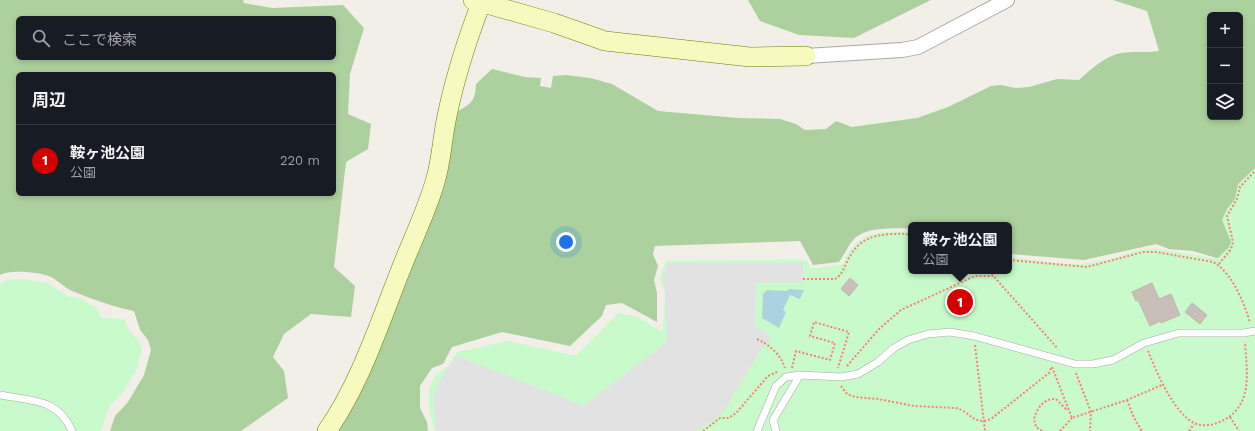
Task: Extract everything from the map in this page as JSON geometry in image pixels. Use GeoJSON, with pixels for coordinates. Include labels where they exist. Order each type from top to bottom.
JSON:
{"type":"FeatureCollection","features":[{"type":"Feature","properties":{"kind":"street"},"geometry":{"type":"LineString","coordinates":[[327,431],[359,377],[438,171],[446,117],[477,2],[554,23],[605,41],[750,58],[902,50],[918,47],[1007,0]]}},
{"type":"Feature","properties":{"kind":"lane"},"geometry":{"type":"LineString","coordinates":[[757,431],[776,386],[788,377],[800,375],[840,377],[858,374],[878,362],[894,348],[908,340],[928,334],[950,332],[974,336],[1058,360],[1075,364],[1092,364],[1113,360],[1144,343],[1179,333],[1244,333],[1254,331]]}},
{"type":"Feature","properties":{"kind":"lane"},"geometry":{"type":"LineString","coordinates":[[776,431],[773,420],[800,375]]}},
{"type":"Feature","properties":{"kind":"lane"},"geometry":{"type":"LineString","coordinates":[[0,395],[48,404],[65,416],[72,431]]}},
{"type":"Feature","properties":{"kind":"path"},"geometry":{"type":"LineString","coordinates":[[1218,265],[1231,249],[1233,242],[1227,216],[1237,199],[1240,187],[1255,171]]}},
{"type":"Feature","properties":{"kind":"path"},"geometry":{"type":"LineString","coordinates":[[803,279],[835,279],[839,277],[850,256],[860,242],[880,235],[908,235]]}},
{"type":"Feature","properties":{"kind":"path"},"geometry":{"type":"LineString","coordinates":[[1012,260],[1087,267],[1143,252],[1156,252],[1213,262],[1218,265],[1246,306],[1254,331]]}},
{"type":"Feature","properties":{"kind":"path"},"geometry":{"type":"LineString","coordinates":[[840,377],[846,366],[879,329],[901,310],[975,276],[992,276],[1058,348],[1058,360]]}},
{"type":"Feature","properties":{"kind":"path"},"geometry":{"type":"LineString","coordinates":[[788,377],[796,351],[830,360],[835,343],[810,336],[814,322],[849,332],[840,377],[843,389],[847,394],[855,397],[878,399],[914,406],[961,409],[974,419],[984,422],[990,419],[1049,373],[1051,366]]}},
{"type":"Feature","properties":{"kind":"path"},"geometry":{"type":"LineString","coordinates":[[1144,343],[1162,385],[1187,418],[1194,424],[1210,426],[1230,417],[1242,403],[1247,390],[1244,333]]}},
{"type":"Feature","properties":{"kind":"path"},"geometry":{"type":"LineString","coordinates":[[974,336],[985,431]]}},
{"type":"Feature","properties":{"kind":"path"},"geometry":{"type":"LineString","coordinates":[[757,339],[768,344],[779,355],[788,377]]}},
{"type":"Feature","properties":{"kind":"path"},"geometry":{"type":"LineString","coordinates":[[1048,357],[1072,418]]}},
{"type":"Feature","properties":{"kind":"path"},"geometry":{"type":"LineString","coordinates":[[1075,364],[1074,369],[1091,412],[1090,431]]}},
{"type":"Feature","properties":{"kind":"path"},"geometry":{"type":"LineString","coordinates":[[703,431],[720,418],[729,418],[737,412],[768,376],[781,372],[788,377]]}},
{"type":"Feature","properties":{"kind":"path"},"geometry":{"type":"LineString","coordinates":[[1060,431],[1072,418],[1127,400],[1162,385]]}},
{"type":"Feature","properties":{"kind":"path"},"geometry":{"type":"LineString","coordinates":[[1042,431],[1036,427],[1034,419],[1043,402],[1047,400],[1056,400],[1066,409],[1068,408]]}},
{"type":"Feature","properties":{"kind":"path"},"geometry":{"type":"LineString","coordinates":[[1127,400],[1134,418],[1142,431]]}},
{"type":"Feature","properties":{"kind":"path"},"geometry":{"type":"LineString","coordinates":[[1230,417],[1239,431]]}},
{"type":"Feature","properties":{"kind":"path"},"geometry":{"type":"LineString","coordinates":[[1189,431],[1194,424]]}},
{"type":"Feature","properties":{"kind":"green space"},"geometry":{"type":"Polygon","coordinates":[[[0,0],[243,0],[244,3],[272,8],[343,5],[364,28],[350,74],[348,114],[371,124],[368,149],[346,162],[334,267],[355,286],[351,317],[311,314],[284,334],[273,357],[284,371],[288,398],[241,431],[110,431],[115,416],[128,402],[144,375],[151,350],[148,340],[140,330],[134,311],[110,305],[72,291],[46,275],[18,272],[0,275],[0,0]]]}},
{"type":"Feature","properties":{"kind":"green space"},"geometry":{"type":"Polygon","coordinates":[[[748,0],[931,0],[854,38],[799,35],[760,21],[748,0]]]}},
{"type":"Feature","properties":{"kind":"green space"},"geometry":{"type":"Polygon","coordinates":[[[1113,0],[1255,0],[1255,238],[1230,262],[1193,251],[1169,249],[1156,244],[1084,260],[1012,254],[1012,222],[908,222],[908,228],[874,230],[861,234],[851,243],[839,262],[813,265],[800,241],[655,246],[653,254],[658,266],[654,280],[657,293],[657,322],[622,303],[606,305],[602,316],[570,346],[502,332],[452,347],[443,364],[432,368],[420,386],[420,408],[427,422],[428,431],[332,431],[455,113],[471,102],[476,84],[492,69],[525,77],[541,78],[540,86],[551,88],[553,76],[566,75],[590,78],[612,84],[658,111],[738,118],[780,119],[796,124],[805,130],[826,129],[836,121],[852,127],[917,118],[948,107],[991,86],[1001,85],[1015,88],[1029,87],[1057,79],[1079,80],[1109,57],[1126,52],[1159,51],[1147,11],[1113,0]]]}},
{"type":"Feature","properties":{"kind":"green space"},"geometry":{"type":"Polygon","coordinates":[[[1255,168],[1255,431],[435,431],[429,409],[429,390],[436,374],[448,367],[457,352],[508,341],[576,356],[618,313],[638,317],[655,328],[663,331],[665,292],[660,277],[666,261],[806,260],[811,268],[820,268],[843,264],[848,253],[862,239],[870,235],[889,232],[908,232],[908,274],[1012,274],[1012,257],[1066,264],[1082,264],[1110,259],[1143,249],[1157,249],[1217,259],[1229,247],[1231,242],[1222,220],[1227,209],[1235,199],[1238,184],[1255,168]]]}},
{"type":"Feature","properties":{"kind":"green space"},"geometry":{"type":"Polygon","coordinates":[[[23,279],[47,283],[68,296],[81,299],[97,308],[102,318],[124,319],[129,330],[139,341],[142,350],[136,371],[124,391],[109,407],[101,431],[0,431],[0,284],[6,280],[23,279]]]}},
{"type":"Feature","properties":{"kind":"shaded area"},"geometry":{"type":"Polygon","coordinates":[[[668,263],[803,263],[803,283],[756,283],[755,327],[769,334],[770,340],[759,353],[724,411],[712,421],[697,431],[437,431],[433,397],[440,380],[457,356],[584,406],[667,342],[665,288],[663,277],[668,263]]]}},
{"type":"Feature","properties":{"kind":"water"},"geometry":{"type":"Polygon","coordinates":[[[789,289],[804,290],[800,299],[790,295],[783,310],[786,312],[779,328],[762,318],[763,294],[767,290],[787,291],[789,289]]]}},
{"type":"Feature","properties":{"kind":"building"},"geometry":{"type":"Polygon","coordinates":[[[850,278],[858,285],[849,296],[841,289],[850,278]]]}},
{"type":"Feature","properties":{"kind":"building"},"geometry":{"type":"Polygon","coordinates":[[[1152,283],[1159,299],[1171,294],[1180,315],[1161,323],[1160,321],[1150,326],[1138,300],[1136,301],[1132,292],[1152,283]]]}},
{"type":"Feature","properties":{"kind":"building"},"geometry":{"type":"Polygon","coordinates":[[[1192,303],[1207,315],[1200,324],[1185,312],[1192,303]]]}},
{"type":"Feature","properties":{"kind":"place","name":"鞍ヶ池公園"},"geometry":{"type":"Point","coordinates":[960,302]}}]}
